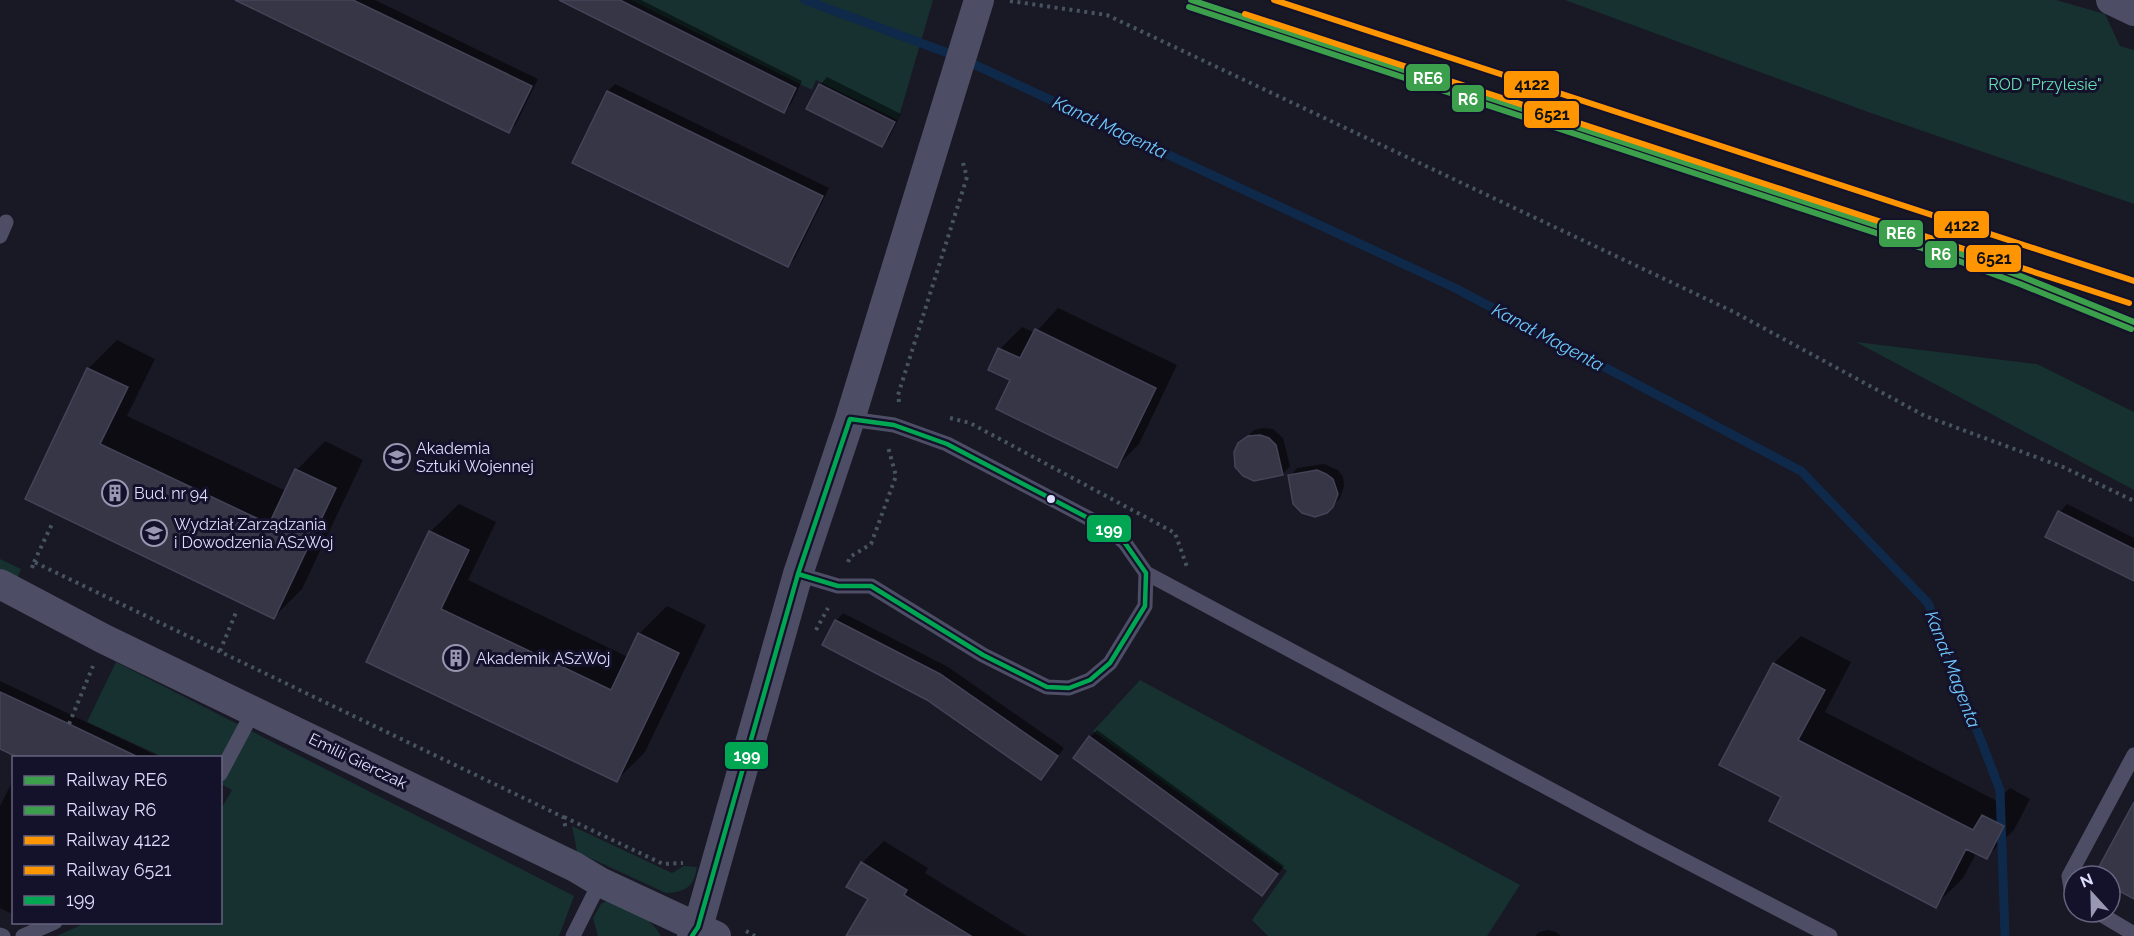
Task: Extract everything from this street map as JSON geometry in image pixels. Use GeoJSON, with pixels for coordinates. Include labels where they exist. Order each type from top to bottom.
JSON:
{"type":"FeatureCollection","features":[{"type":"Feature","properties":{"kind":"street"},"geometry":{"type":"LineString","coordinates":[[712,932],[716,862],[798,574],[850,419],[979,0]]}},
{"type":"Feature","properties":{"kind":"street"},"geometry":{"type":"LineString","coordinates":[[2110,0],[2134,11]]}},
{"type":"Feature","properties":{"kind":"street","name":"Emilii Gierczak"},"geometry":{"type":"LineString","coordinates":[[0,584],[104,639],[575,867],[600,882],[712,932]]}},
{"type":"Feature","properties":{"kind":"lane"},"geometry":{"type":"LineString","coordinates":[[850,419],[894,425],[947,444],[1111,530],[1125,543],[1146,573],[1632,833],[1830,936]]}},
{"type":"Feature","properties":{"kind":"lane"},"geometry":{"type":"LineString","coordinates":[[798,574],[838,586],[871,586],[983,656],[1047,687],[1069,688],[1090,680],[1110,663],[1144,606],[1146,573]]}},
{"type":"Feature","properties":{"kind":"lane"},"geometry":{"type":"LineString","coordinates":[[222,770],[254,710]]}},
{"type":"Feature","properties":{"kind":"lane"},"geometry":{"type":"LineString","coordinates":[[2075,864],[2134,755]]}},
{"type":"Feature","properties":{"kind":"lane"},"geometry":{"type":"LineString","coordinates":[[573,936],[600,882]]}},
{"type":"Feature","properties":{"kind":"lane"},"geometry":{"type":"LineString","coordinates":[[23,936],[50,924]]}},
{"type":"Feature","properties":{"kind":"lane"},"geometry":{"type":"LineString","coordinates":[[2117,924],[2134,934]]}},
{"type":"Feature","properties":{"kind":"path"},"geometry":{"type":"LineString","coordinates":[[1003,0],[1107,15],[1734,312],[1925,416],[2063,467],[2134,501]]}},
{"type":"Feature","properties":{"kind":"path"},"geometry":{"type":"LineString","coordinates":[[813,634],[824,618],[850,557],[871,544],[896,476],[888,449],[900,405],[898,395],[967,177],[961,158]]}},
{"type":"Feature","properties":{"kind":"path"},"geometry":{"type":"LineString","coordinates":[[34,562],[53,522]]}},
{"type":"Feature","properties":{"kind":"path"},"geometry":{"type":"LineString","coordinates":[[220,651],[237,610]]}},
{"type":"Feature","properties":{"kind":"path"},"geometry":{"type":"LineString","coordinates":[[563,817],[663,864],[716,862]]}},
{"type":"Feature","properties":{"kind":"path"},"geometry":{"type":"LineString","coordinates":[[712,932],[755,936]]}},
{"type":"Feature","properties":{"kind":"green space"},"geometry":{"type":"Polygon","coordinates":[[[631,0],[933,0],[898,120],[816,80],[812,90],[631,0]]]}},
{"type":"Feature","properties":{"kind":"green space","name":"ROD \"Przylesie\""},"geometry":{"type":"Polygon","coordinates":[[[1565,0],[2056,0],[2105,14],[2120,46],[2134,50],[2134,204],[1868,112],[1565,0]]]}},
{"type":"Feature","properties":{"kind":"green space"},"geometry":{"type":"Polygon","coordinates":[[[1856,342],[2037,364],[2134,412],[2134,490],[1856,342]]]}},
{"type":"Feature","properties":{"kind":"green space"},"geometry":{"type":"Polygon","coordinates":[[[0,559],[21,569],[16,581],[0,573],[0,559]]]}},
{"type":"Feature","properties":{"kind":"green space"},"geometry":{"type":"Polygon","coordinates":[[[116,662],[574,896],[559,936],[57,936],[83,924],[222,924],[222,807],[232,790],[222,785],[222,756],[161,756],[87,722],[116,662]]]}},
{"type":"Feature","properties":{"kind":"green space"},"geometry":{"type":"Polygon","coordinates":[[[1140,680],[1520,885],[1487,936],[1268,936],[1252,920],[1287,871],[1093,731],[1140,680]]]}},
{"type":"Feature","properties":{"kind":"green space"},"geometry":{"type":"Polygon","coordinates":[[[572,826],[672,873],[684,866],[697,867],[694,879],[684,890],[666,893],[577,852],[572,826]]]}},
{"type":"Feature","properties":{"kind":"green space"},"geometry":{"type":"Polygon","coordinates":[[[610,899],[645,918],[661,936],[598,936],[593,918],[601,904],[610,899]]]}},
{"type":"Feature","properties":{"kind":"building"},"geometry":{"type":"Polygon","coordinates":[[[235,0],[353,0],[532,86],[509,133],[235,0]]]}},
{"type":"Feature","properties":{"kind":"building"},"geometry":{"type":"Polygon","coordinates":[[[559,0],[620,0],[796,88],[784,113],[559,0]]]}},
{"type":"Feature","properties":{"kind":"building"},"geometry":{"type":"Polygon","coordinates":[[[819,84],[895,122],[882,147],[806,109],[819,84]]]}},
{"type":"Feature","properties":{"kind":"building"},"geometry":{"type":"Polygon","coordinates":[[[607,91],[823,196],[788,267],[572,163],[607,91]]]}},
{"type":"Feature","properties":{"kind":"building"},"geometry":{"type":"Polygon","coordinates":[[[1035,329],[1156,388],[1117,468],[996,409],[1010,380],[988,370],[998,348],[1020,358],[1035,329]]]}},
{"type":"Feature","properties":{"kind":"building","name":"Bud. nr 94"},"geometry":{"type":"Polygon","coordinates":[[[87,368],[128,387],[100,444],[269,524],[295,469],[336,488],[274,619],[25,499],[87,368]]]}},
{"type":"Feature","properties":{"kind":"building"},"geometry":{"type":"Polygon","coordinates":[[[1260,435],[1269,438],[1276,445],[1283,475],[1254,481],[1243,476],[1235,467],[1234,452],[1238,443],[1248,436],[1260,435]]]}},
{"type":"Feature","properties":{"kind":"building"},"geometry":{"type":"Polygon","coordinates":[[[1317,470],[1333,479],[1338,494],[1333,507],[1327,513],[1315,517],[1302,513],[1293,504],[1288,475],[1317,470]]]}},
{"type":"Feature","properties":{"kind":"building"},"geometry":{"type":"Polygon","coordinates":[[[2058,511],[2134,549],[2134,581],[2045,537],[2058,511]]]}},
{"type":"Feature","properties":{"kind":"building","name":"Akademik ASzWoj"},"geometry":{"type":"Polygon","coordinates":[[[429,531],[469,550],[441,609],[611,690],[638,633],[679,653],[617,782],[366,662],[429,531]]]}},
{"type":"Feature","properties":{"kind":"building"},"geometry":{"type":"Polygon","coordinates":[[[835,620],[940,674],[1058,756],[1041,780],[927,700],[822,645],[835,620]]]}},
{"type":"Feature","properties":{"kind":"building"},"geometry":{"type":"Polygon","coordinates":[[[1773,663],[1825,690],[1798,740],[1973,830],[1982,815],[2004,826],[1987,859],[1966,849],[1936,908],[1769,821],[1781,797],[1719,765],[1773,663]]]}},
{"type":"Feature","properties":{"kind":"building"},"geometry":{"type":"Polygon","coordinates":[[[0,692],[136,756],[15,756],[0,749],[0,692]]]}},
{"type":"Feature","properties":{"kind":"building"},"geometry":{"type":"Polygon","coordinates":[[[1089,736],[1278,874],[1262,896],[1073,758],[1089,736]]]}},
{"type":"Feature","properties":{"kind":"building"},"geometry":{"type":"Polygon","coordinates":[[[2134,802],[2134,899],[2122,892],[2122,864],[2100,864],[2134,802]]]}},
{"type":"Feature","properties":{"kind":"building"},"geometry":{"type":"Polygon","coordinates":[[[861,862],[907,890],[904,895],[971,936],[846,936],[868,899],[846,887],[861,862]]]}},
{"type":"Feature","properties":{"kind":"waterway","name":"Kanał Magenta"},"geometry":{"type":"LineString","coordinates":[[805,0],[956,56],[1455,288],[1801,471],[1928,603],[2000,790],[2005,936]]}},
{"type":"Feature","properties":{"kind":"rail line","name":"RE6"},"geometry":{"type":"LineString","coordinates":[[1191,0],[1942,247],[2134,322]]}},
{"type":"Feature","properties":{"kind":"rail line","name":"4122"},"geometry":{"type":"LineString","coordinates":[[1274,0],[2134,281]]}},
{"type":"Feature","properties":{"kind":"rail line","name":"R6"},"geometry":{"type":"LineString","coordinates":[[1189,7],[1940,254],[2131,329]]}},
{"type":"Feature","properties":{"kind":"rail line","name":"6521"},"geometry":{"type":"LineString","coordinates":[[1245,14],[2129,303]]}},
{"type":"Feature","properties":{"kind":"transit line","name":"199"},"geometry":{"type":"LineString","coordinates":[[850,419],[894,425],[947,444],[1111,530],[1125,543],[1146,573],[1145,606],[1110,663],[1090,680],[1069,688],[1047,687],[983,655],[871,586],[838,586],[798,574],[850,419]]}},
{"type":"Feature","properties":{"kind":"transit line","name":"199"},"geometry":{"type":"LineString","coordinates":[[692,936],[698,927],[798,574]]}},
{"type":"Feature","properties":{"kind":"place","name":"Akademia Sztuki Wojennej"},"geometry":{"type":"Point","coordinates":[397,457]}},
{"type":"Feature","properties":{"kind":"place","name":"Bud. nr 94"},"geometry":{"type":"Point","coordinates":[115,493]}},
{"type":"Feature","properties":{"kind":"place","name":"Wydział Zarządzania i Dowodzenia ASzWoj"},"geometry":{"type":"Point","coordinates":[154,533]}},
{"type":"Feature","properties":{"kind":"place","name":"Akademik ASzWoj"},"geometry":{"type":"Point","coordinates":[456,658]}}]}
